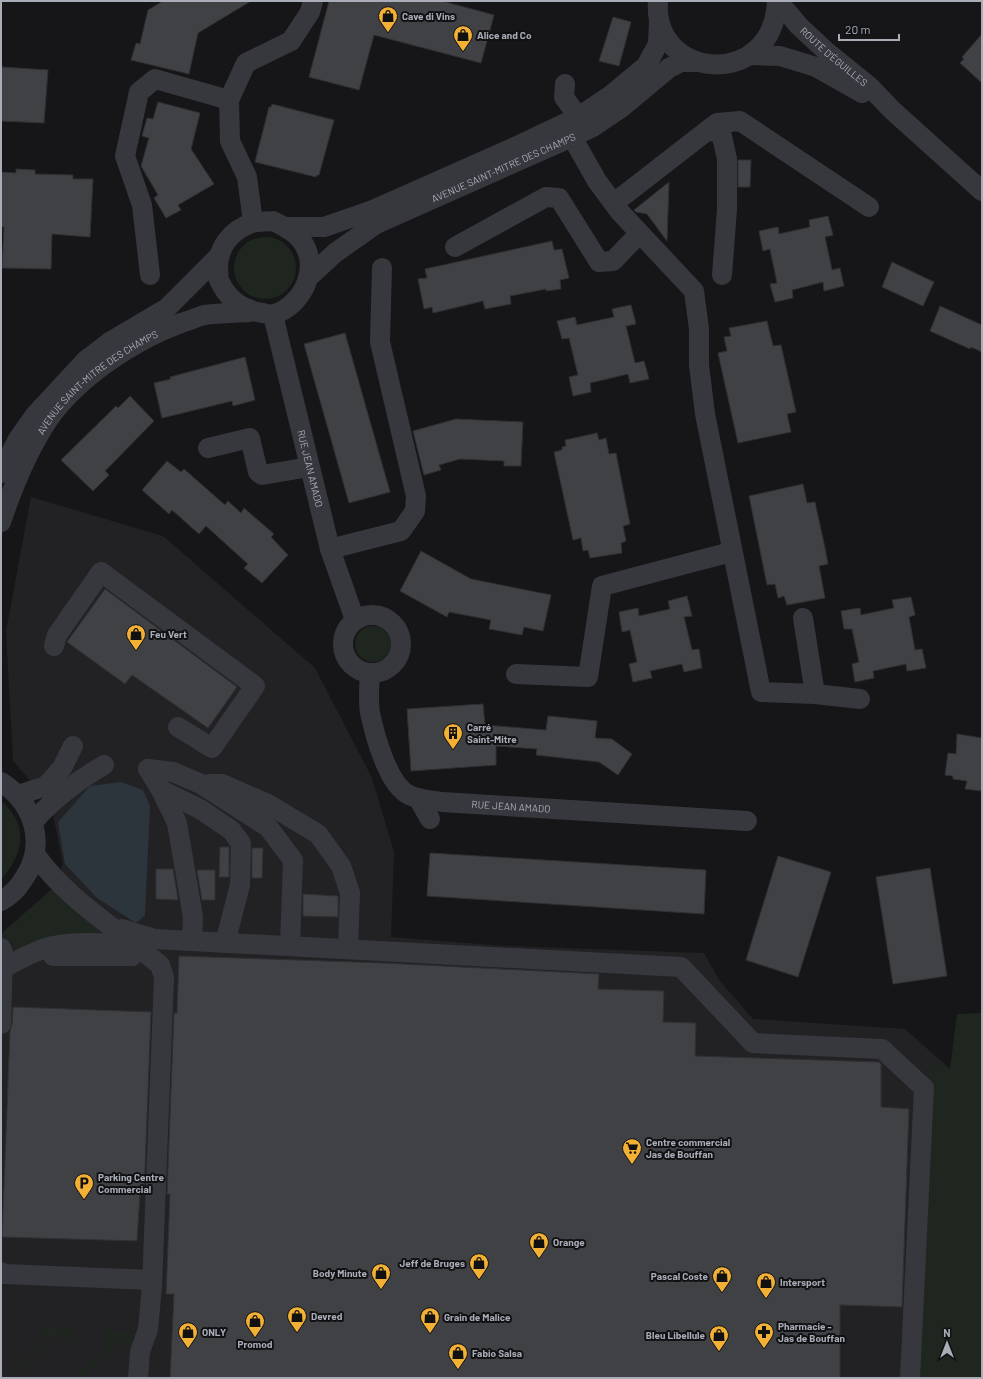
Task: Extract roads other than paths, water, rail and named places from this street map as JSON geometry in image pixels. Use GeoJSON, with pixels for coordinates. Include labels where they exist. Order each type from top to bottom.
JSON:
{"type":"FeatureCollection","features":[{"type":"Feature","properties":{"kind":"street"},"geometry":{"type":"LineString","coordinates":[[253,222],[246,177],[230,141],[229,100],[246,63],[291,41],[310,12],[312,1]]}},
{"type":"Feature","properties":{"kind":"street"},"geometry":{"type":"LineString","coordinates":[[655,8],[663,32],[672,45],[684,56],[699,62],[716,65],[734,62],[750,55],[762,44],[771,31],[776,16],[777,1]]}},
{"type":"Feature","properties":{"kind":"street","name":"ROUTE D'ÉGUILLES"},"geometry":{"type":"LineString","coordinates":[[777,1],[799,26],[869,86],[892,110],[982,191]]}},
{"type":"Feature","properties":{"kind":"street","name":"AVENUE SAINT-MITRE DES CHAMPS"},"geometry":{"type":"LineString","coordinates":[[287,227],[324,227],[373,210],[518,146],[578,117],[611,95],[646,66],[658,44],[655,8]]}},
{"type":"Feature","properties":{"kind":"street","name":"ROUTE D'ÉGUILLES"},"geometry":{"type":"LineString","coordinates":[[750,55],[780,56],[816,67],[892,110]]}},
{"type":"Feature","properties":{"kind":"street","name":"AVENUE SAINT-MITRE DES CHAMPS"},"geometry":{"type":"LineString","coordinates":[[309,277],[335,253],[376,224],[593,127],[620,108],[669,68],[682,62],[699,62]]}},
{"type":"Feature","properties":{"kind":"street"},"geometry":{"type":"LineString","coordinates":[[150,275],[142,206],[125,156],[139,92],[155,79],[229,100]]}},
{"type":"Feature","properties":{"kind":"street"},"geometry":{"type":"LineString","coordinates":[[565,84],[564,97],[578,117]]}},
{"type":"Feature","properties":{"kind":"street"},"geometry":{"type":"LineString","coordinates":[[614,203],[716,123],[740,121],[869,207]]}},
{"type":"Feature","properties":{"kind":"street"},"geometry":{"type":"LineString","coordinates":[[707,131],[721,132],[727,159],[727,209],[722,275]]}},
{"type":"Feature","properties":{"kind":"street"},"geometry":{"type":"LineString","coordinates":[[572,137],[597,181],[614,203],[639,234],[694,291],[699,328],[699,365],[705,414],[731,552],[761,692],[815,694],[860,699]]}},
{"type":"Feature","properties":{"kind":"street"},"geometry":{"type":"LineString","coordinates":[[455,247],[546,196],[559,198],[599,262],[613,261],[639,234]]}},
{"type":"Feature","properties":{"kind":"street"},"geometry":{"type":"LineString","coordinates":[[253,222],[273,222],[287,227],[301,240],[309,259],[309,277],[303,292],[286,308],[273,315],[250,312],[231,300],[219,279],[218,257],[221,249],[233,233],[253,222]]}},
{"type":"Feature","properties":{"kind":"street","name":"AVENUE SAINT-MITRE DES CHAMPS"},"geometry":{"type":"LineString","coordinates":[[1,473],[18,439],[35,415],[85,361],[111,341],[167,308],[218,257]]}},
{"type":"Feature","properties":{"kind":"street"},"geometry":{"type":"LineString","coordinates":[[330,549],[401,531],[415,511],[416,496],[380,342],[382,268]]}},
{"type":"Feature","properties":{"kind":"street","name":"AVENUE SAINT-MITRE DES CHAMPS"},"geometry":{"type":"LineString","coordinates":[[1,522],[13,486],[33,446],[49,419],[73,392],[98,370],[130,347],[158,332],[203,316],[250,312]]}},
{"type":"Feature","properties":{"kind":"street","name":"RUE JEAN AMADO"},"geometry":{"type":"LineString","coordinates":[[273,315],[330,549],[355,620]]}},
{"type":"Feature","properties":{"kind":"street"},"geometry":{"type":"LineString","coordinates":[[208,448],[250,438],[258,472],[262,476],[309,467]]}},
{"type":"Feature","properties":{"kind":"street"},"geometry":{"type":"LineString","coordinates":[[516,674],[588,677],[602,586],[731,552]]}},
{"type":"Feature","properties":{"kind":"street"},"geometry":{"type":"LineString","coordinates":[[54,646],[57,635],[101,572],[255,686],[212,748],[178,727]]}},
{"type":"Feature","properties":{"kind":"street"},"geometry":{"type":"LineString","coordinates":[[376,615],[385,618],[393,624],[399,632],[401,646],[396,660],[382,672],[370,673],[357,668],[351,663],[344,648],[346,632],[355,620],[366,616],[376,615]]}},
{"type":"Feature","properties":{"kind":"street"},"geometry":{"type":"LineString","coordinates":[[803,618],[815,694]]}},
{"type":"Feature","properties":{"kind":"street","name":"RUE JEAN AMADO"},"geometry":{"type":"LineString","coordinates":[[370,673],[368,694],[370,713],[388,774],[396,785],[408,795],[442,802],[747,821]]}},
{"type":"Feature","properties":{"kind":"street"},"geometry":{"type":"LineString","coordinates":[[18,795],[46,786],[62,768],[73,746]]}},
{"type":"Feature","properties":{"kind":"street"},"geometry":{"type":"LineString","coordinates":[[33,822],[45,808],[73,784],[104,765]]}},
{"type":"Feature","properties":{"kind":"street"},"geometry":{"type":"LineString","coordinates":[[192,941],[193,917],[177,823],[161,790],[148,769],[172,772],[201,784],[268,827],[293,860],[290,946]]}},
{"type":"Feature","properties":{"kind":"street"},"geometry":{"type":"LineString","coordinates":[[1,782],[18,795],[27,808],[33,822],[36,838],[35,854],[29,872],[19,887],[1,900]]}},
{"type":"Feature","properties":{"kind":"street"},"geometry":{"type":"LineString","coordinates":[[201,784],[222,784],[268,804],[318,834],[341,866],[350,893],[348,948]]}},
{"type":"Feature","properties":{"kind":"street"},"geometry":{"type":"LineString","coordinates":[[161,790],[200,809],[231,830],[241,843],[240,885],[225,943]]}},
{"type":"Feature","properties":{"kind":"street"},"geometry":{"type":"LineString","coordinates":[[418,798],[430,819]]}},
{"type":"Feature","properties":{"kind":"street"},"geometry":{"type":"LineString","coordinates":[[35,854],[50,874],[81,902],[160,965],[164,977],[157,1285],[148,1329],[140,1352],[138,1378]]}},
{"type":"Feature","properties":{"kind":"street"},"geometry":{"type":"LineString","coordinates":[[113,926],[155,939],[682,966],[753,1043],[882,1049],[924,1088],[910,1378]]}},
{"type":"Feature","properties":{"kind":"street"},"geometry":{"type":"LineString","coordinates":[[3,968],[28,955],[53,946],[110,943],[136,946]]}},
{"type":"Feature","properties":{"kind":"street"},"geometry":{"type":"LineString","coordinates":[[1,948],[4,953],[1,1024]]}},
{"type":"Feature","properties":{"kind":"street"},"geometry":{"type":"LineString","coordinates":[[1,1272],[4,1274],[157,1285]]}},
{"type":"Feature","properties":{"kind":"place","name":"Cave di Vins"},"geometry":{"type":"Point","coordinates":[388,33]}},
{"type":"Feature","properties":{"kind":"place","name":"Alice and Co"},"geometry":{"type":"Point","coordinates":[463,52]}},
{"type":"Feature","properties":{"kind":"place","name":"Feu Vert"},"geometry":{"type":"Point","coordinates":[136,651]}},
{"type":"Feature","properties":{"kind":"place","name":"Carré Saint-Mitre"},"geometry":{"type":"Point","coordinates":[453,750]}},
{"type":"Feature","properties":{"kind":"place","name":"Centre commercial Jas de Bouffan"},"geometry":{"type":"Point","coordinates":[632,1165]}},
{"type":"Feature","properties":{"kind":"place","name":"Parking Centre Commercial"},"geometry":{"type":"Point","coordinates":[84,1200]}},
{"type":"Feature","properties":{"kind":"place","name":"Orange"},"geometry":{"type":"Point","coordinates":[539,1259]}},
{"type":"Feature","properties":{"kind":"place","name":"Jeff de Bruges"},"geometry":{"type":"Point","coordinates":[479,1280]}},
{"type":"Feature","properties":{"kind":"place","name":"Body Minute"},"geometry":{"type":"Point","coordinates":[381,1290]}},
{"type":"Feature","properties":{"kind":"place","name":"Pascal Coste"},"geometry":{"type":"Point","coordinates":[722,1293]}},
{"type":"Feature","properties":{"kind":"place","name":"Intersport"},"geometry":{"type":"Point","coordinates":[766,1299]}},
{"type":"Feature","properties":{"kind":"place","name":"Devred"},"geometry":{"type":"Point","coordinates":[297,1333]}},
{"type":"Feature","properties":{"kind":"place","name":"Grain de Malice"},"geometry":{"type":"Point","coordinates":[430,1334]}},
{"type":"Feature","properties":{"kind":"place","name":"Promod"},"geometry":{"type":"Point","coordinates":[255,1338]}},
{"type":"Feature","properties":{"kind":"place","name":"ONLY"},"geometry":{"type":"Point","coordinates":[188,1349]}},
{"type":"Feature","properties":{"kind":"place","name":"Pharmacie - Jas de Bouffan"},"geometry":{"type":"Point","coordinates":[764,1349]}},
{"type":"Feature","properties":{"kind":"place","name":"Bleu Libellule"},"geometry":{"type":"Point","coordinates":[719,1352]}},
{"type":"Feature","properties":{"kind":"place","name":"Fabio Salsa"},"geometry":{"type":"Point","coordinates":[458,1370]}}]}
